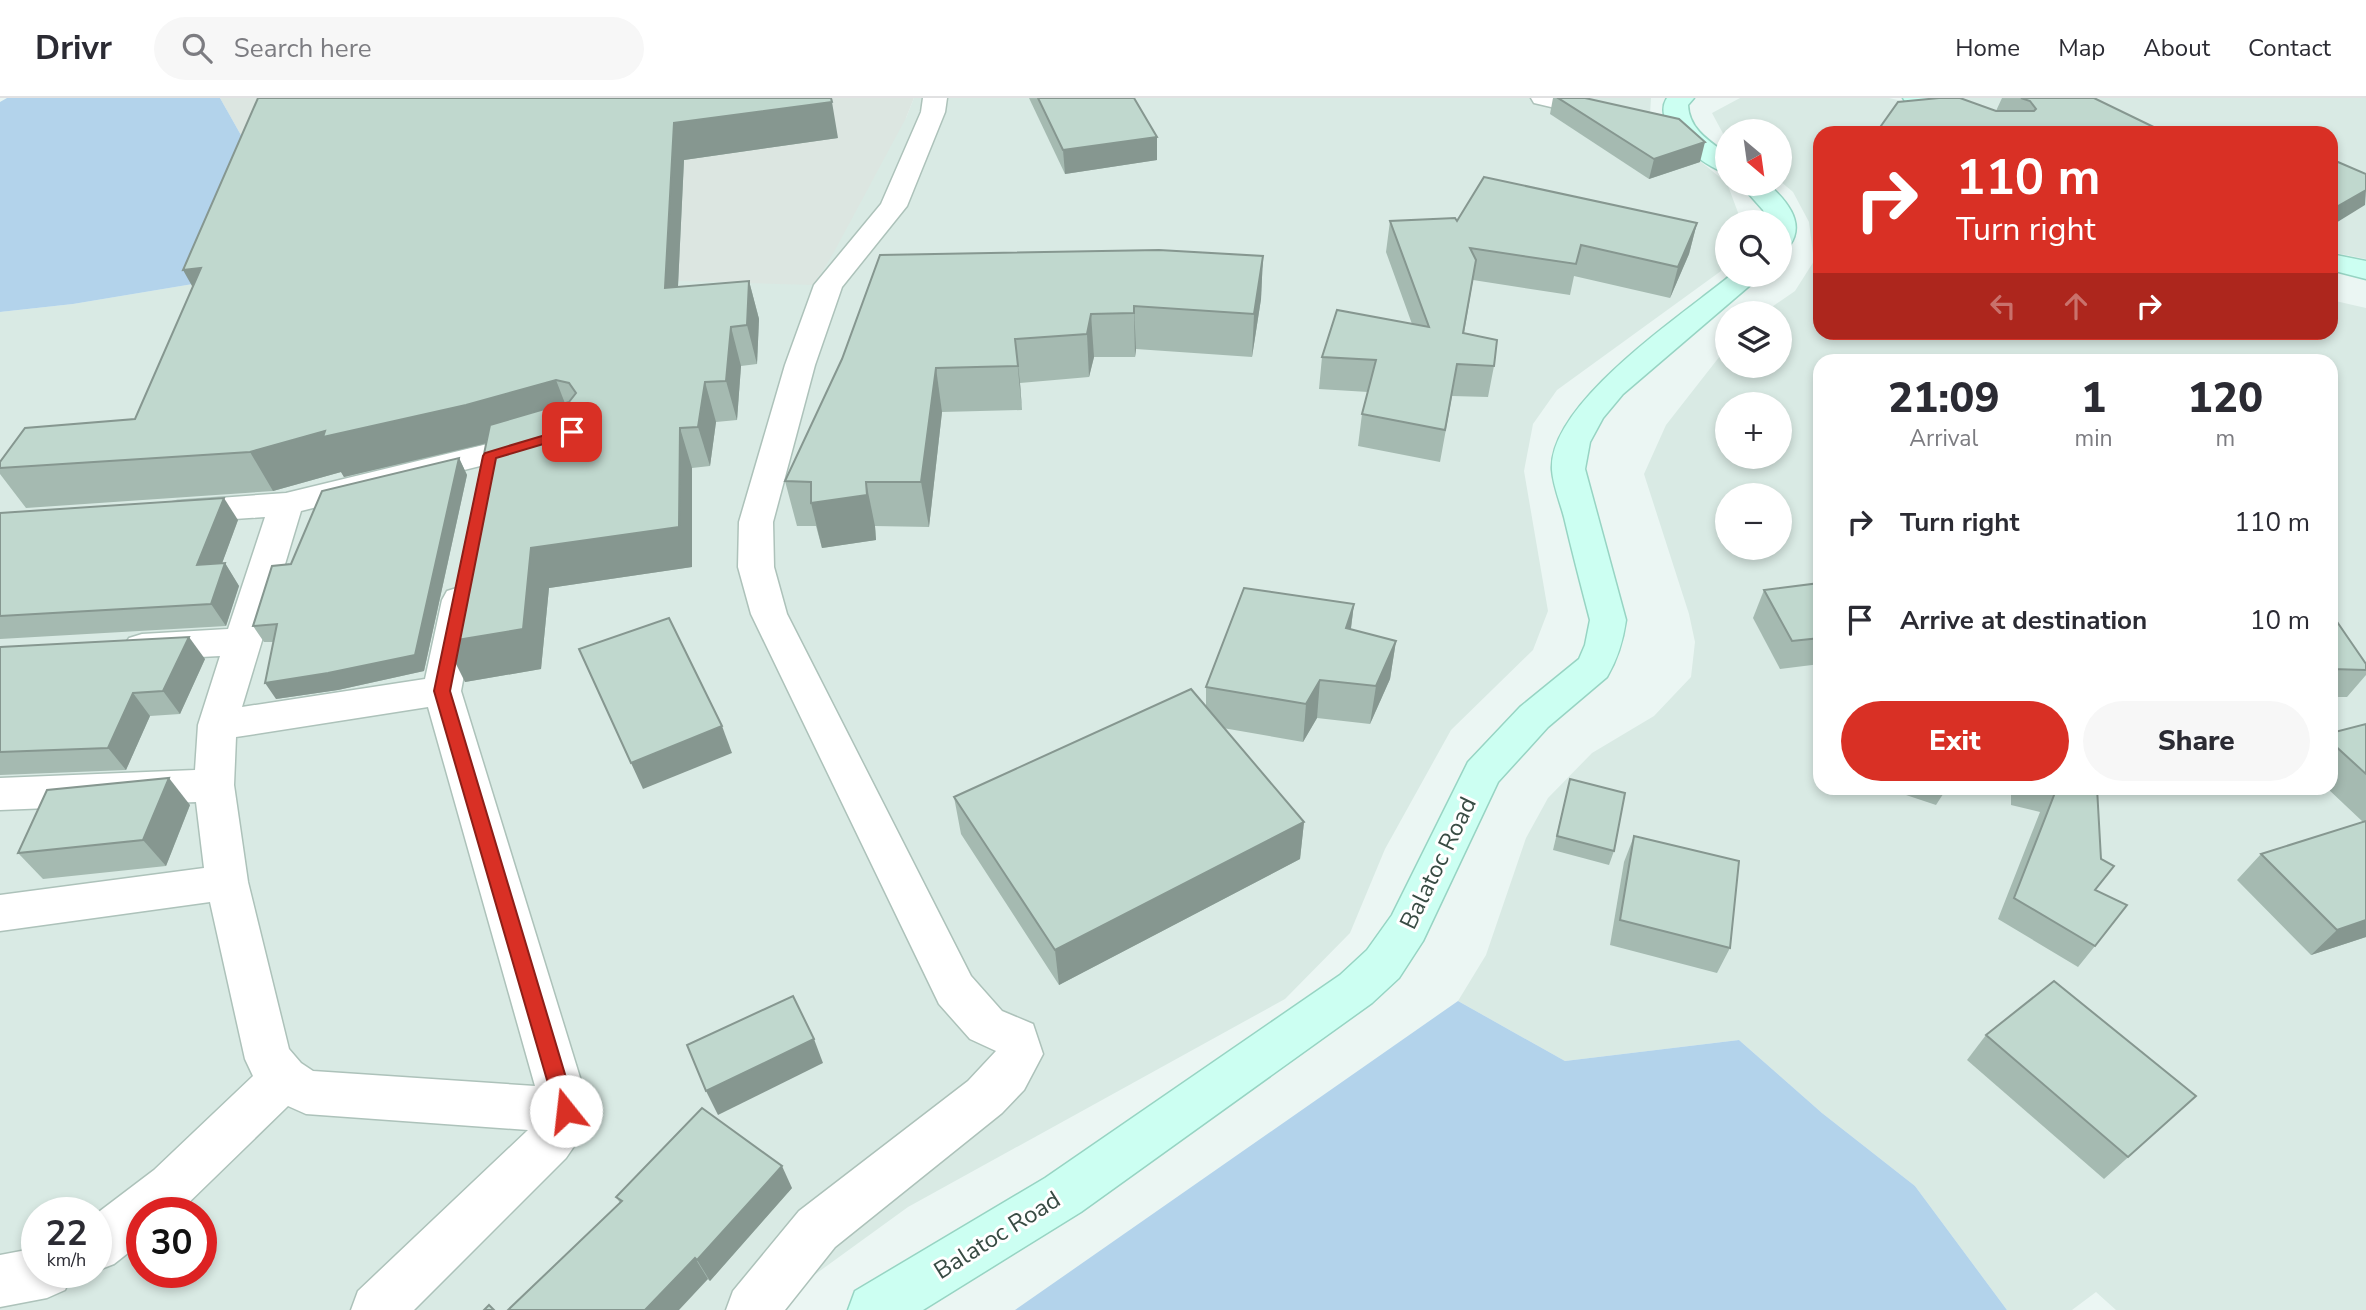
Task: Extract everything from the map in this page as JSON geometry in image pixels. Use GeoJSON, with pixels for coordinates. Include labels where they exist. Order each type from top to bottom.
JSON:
{"type":"FeatureCollection","features":[{"type":"Feature","properties":{"kind":"main road"},"geometry":{"type":"LineString","coordinates":[[1682,98],[1676,103],[1675,115],[1667,124],[1715,157]]}},
{"type":"Feature","properties":{"kind":"main road"},"geometry":{"type":"LineString","coordinates":[[1915,98],[1991,126]]}},
{"type":"Feature","properties":{"kind":"main road"},"geometry":{"type":"LineString","coordinates":[[1765,196],[1776,210]]}},
{"type":"Feature","properties":{"kind":"main road"},"geometry":{"type":"LineString","coordinates":[[2338,263],[2366,270]]}},
{"type":"Feature","properties":{"kind":"main road","name":"Balatoc Road"},"geometry":{"type":"LineString","coordinates":[[874,1310],[1063,1195],[1356,989],[1383,964],[1408,929],[1482,773],[1534,718],[1594,667],[1604,645],[1608,621],[1568,469],[1569,455],[1576,434],[1618,380],[1733,287]]}},
{"type":"Feature","properties":{"kind":"street"},"geometry":{"type":"LineString","coordinates":[[752,1310],[817,1229],[985,1097],[1007,1075],[1020,1054],[1017,1039],[986,1025],[955,990],[769,614],[757,567],[756,522],[800,365],[828,285],[894,206],[933,112],[934,98]]}},
{"type":"Feature","properties":{"kind":"street"},"geometry":{"type":"LineString","coordinates":[[1543,98],[1629,118]]}},
{"type":"Feature","properties":{"kind":"street"},"geometry":{"type":"LineString","coordinates":[[150,513],[286,505],[490,456],[561,435]]}},
{"type":"Feature","properties":{"kind":"street"},"geometry":{"type":"LineString","coordinates":[[484,489],[490,456]]}},
{"type":"Feature","properties":{"kind":"street"},"geometry":{"type":"LineString","coordinates":[[286,505],[217,725],[214,785],[227,882],[268,1059],[284,1078],[306,1092],[566,1111]]}},
{"type":"Feature","properties":{"kind":"street"},"geometry":{"type":"LineString","coordinates":[[377,1310],[549,1142],[562,1123],[566,1111],[442,691],[468,564]]}},
{"type":"Feature","properties":{"kind":"street"},"geometry":{"type":"LineString","coordinates":[[107,649],[241,642]]}},
{"type":"Feature","properties":{"kind":"street"},"geometry":{"type":"LineString","coordinates":[[217,725],[442,691]]}},
{"type":"Feature","properties":{"kind":"street"},"geometry":{"type":"LineString","coordinates":[[0,794],[214,785]]}},
{"type":"Feature","properties":{"kind":"street"},"geometry":{"type":"LineString","coordinates":[[0,913],[227,882]]}},
{"type":"Feature","properties":{"kind":"street"},"geometry":{"type":"LineString","coordinates":[[112,1234],[172,1187],[284,1078]]}},
{"type":"Feature","properties":{"kind":"street"},"geometry":{"type":"LineString","coordinates":[[0,1281],[21,1277]]}},
{"type":"Feature","properties":{"kind":"shaded area"},"geometry":{"type":"Polygon","coordinates":[[[7,98],[220,98],[246,144],[193,284],[73,304],[0,312],[0,102],[7,98]]]}},
{"type":"Feature","properties":{"kind":"shaded area"},"geometry":{"type":"Polygon","coordinates":[[[220,98],[914,98],[906,118],[814,285],[646,280],[135,442],[246,144],[220,98]]]}},
{"type":"Feature","properties":{"kind":"shaded area"},"geometry":{"type":"Polygon","coordinates":[[[914,98],[1651,98],[1650,115],[1715,173],[1715,196],[1732,196],[1737,210],[1715,210],[1715,275],[1557,390],[1533,424],[1524,471],[1548,611],[1533,650],[1451,730],[1385,849],[1350,933],[1285,999],[908,1207],[766,1310],[0,1310],[0,312],[73,304],[193,284],[135,441],[646,280],[906,118],[914,98]]]}},
{"type":"Feature","properties":{"kind":"shaded area"},"geometry":{"type":"Polygon","coordinates":[[[1740,98],[1889,98],[1915,104],[1967,126],[1813,126],[1813,253],[1809,222],[1793,192],[1792,119],[1715,119],[1712,113],[1740,98]]]}},
{"type":"Feature","properties":{"kind":"shaded area"},"geometry":{"type":"Polygon","coordinates":[[[1944,98],[2366,98],[2366,259],[2338,253],[2338,126],[2006,126],[1944,98]]]}},
{"type":"Feature","properties":{"kind":"shaded area"},"geometry":{"type":"Polygon","coordinates":[[[1813,263],[1813,340],[2338,340],[2338,302],[2366,308],[2366,1310],[2116,1310],[2096,1292],[2072,1310],[2007,1310],[1915,1186],[1822,1113],[1739,1040],[1565,1061],[1458,1001],[1486,955],[1526,838],[1548,798],[1592,753],[1654,716],[1691,677],[1695,642],[1689,614],[1644,474],[1666,425],[1715,362],[1715,378],[1792,378],[1792,301],[1780,301],[1795,291],[1813,263]]]}},
{"type":"Feature","properties":{"kind":"shaded area"},"geometry":{"type":"Polygon","coordinates":[[[1458,1001],[1565,1061],[1739,1040],[1822,1113],[1915,1186],[2007,1310],[1015,1310],[1458,1001]]]}},
{"type":"Feature","properties":{"kind":"building"},"geometry":{"type":"Polygon","coordinates":[[[258,98],[831,98],[832,102],[674,123],[665,288],[749,281],[747,325],[731,327],[726,381],[705,382],[698,427],[680,428],[679,527],[531,548],[523,629],[445,642],[490,425],[569,402],[576,393],[569,383],[556,380],[466,405],[323,437],[325,431],[250,452],[0,468],[0,462],[25,428],[135,419],[201,268],[183,270],[258,98]]]}},
{"type":"Feature","properties":{"kind":"building"},"geometry":{"type":"Polygon","coordinates":[[[1038,98],[1134,98],[1157,137],[1063,150],[1038,98]]]}},
{"type":"Feature","properties":{"kind":"building"},"geometry":{"type":"Polygon","coordinates":[[[1558,98],[1585,98],[1679,119],[1705,142],[1654,159],[1558,98]]]}},
{"type":"Feature","properties":{"kind":"building"},"geometry":{"type":"Polygon","coordinates":[[[1960,98],[1996,111],[2034,111],[2036,109],[2030,101],[2021,98],[2094,98],[2152,126],[1881,126],[1898,102],[1960,98]]]}},
{"type":"Feature","properties":{"kind":"building"},"geometry":{"type":"Polygon","coordinates":[[[2338,162],[2366,174],[2366,190],[2338,206],[2338,162]]]}},
{"type":"Feature","properties":{"kind":"building"},"geometry":{"type":"Polygon","coordinates":[[[1484,177],[1697,223],[1678,267],[1581,245],[1576,264],[1470,248],[1476,260],[1463,333],[1497,340],[1494,366],[1457,364],[1445,430],[1362,414],[1376,360],[1322,357],[1337,310],[1429,327],[1390,221],[1455,218],[1457,221],[1484,177]]]}},
{"type":"Feature","properties":{"kind":"building"},"geometry":{"type":"Polygon","coordinates":[[[1159,250],[1263,256],[1254,314],[1134,306],[1134,313],[1091,314],[1087,334],[1015,339],[1018,366],[936,368],[921,482],[866,482],[867,495],[811,503],[811,482],[785,481],[842,359],[880,255],[1159,250]]]}},
{"type":"Feature","properties":{"kind":"building"},"geometry":{"type":"Polygon","coordinates":[[[459,458],[415,655],[265,683],[277,624],[253,626],[272,566],[291,564],[322,491],[459,458]]]}},
{"type":"Feature","properties":{"kind":"building"},"geometry":{"type":"Polygon","coordinates":[[[224,498],[197,565],[225,563],[211,604],[0,616],[0,513],[224,498]]]}},
{"type":"Feature","properties":{"kind":"building"},"geometry":{"type":"Polygon","coordinates":[[[1813,584],[1813,639],[1792,641],[1764,590],[1813,584]]]}},
{"type":"Feature","properties":{"kind":"building"},"geometry":{"type":"Polygon","coordinates":[[[1244,588],[1354,604],[1346,628],[1396,641],[1376,686],[1320,680],[1306,704],[1206,687],[1244,588]]]}},
{"type":"Feature","properties":{"kind":"building"},"geometry":{"type":"Polygon","coordinates":[[[669,618],[722,726],[631,763],[579,649],[669,618]]]}},
{"type":"Feature","properties":{"kind":"building"},"geometry":{"type":"Polygon","coordinates":[[[2338,623],[2366,664],[2366,670],[2338,669],[2338,623]]]}},
{"type":"Feature","properties":{"kind":"building"},"geometry":{"type":"Polygon","coordinates":[[[189,637],[163,691],[133,693],[108,748],[0,752],[0,647],[189,637]]]}},
{"type":"Feature","properties":{"kind":"building"},"geometry":{"type":"Polygon","coordinates":[[[1191,689],[1304,822],[1055,950],[954,797],[1191,689]]]}},
{"type":"Feature","properties":{"kind":"building"},"geometry":{"type":"Polygon","coordinates":[[[2366,724],[2366,774],[2338,748],[2338,731],[2366,724]]]}},
{"type":"Feature","properties":{"kind":"building"},"geometry":{"type":"Polygon","coordinates":[[[169,778],[143,840],[18,853],[47,790],[169,778]]]}},
{"type":"Feature","properties":{"kind":"building"},"geometry":{"type":"Polygon","coordinates":[[[1570,779],[1625,793],[1614,851],[1557,836],[1570,779]]]}},
{"type":"Feature","properties":{"kind":"building"},"geometry":{"type":"Polygon","coordinates":[[[2054,795],[2097,795],[2101,859],[2114,866],[2095,890],[2127,905],[2095,946],[2014,898],[2054,795]]]}},
{"type":"Feature","properties":{"kind":"building"},"geometry":{"type":"Polygon","coordinates":[[[2366,821],[2366,920],[2337,930],[2261,854],[2366,821]]]}},
{"type":"Feature","properties":{"kind":"building"},"geometry":{"type":"Polygon","coordinates":[[[1634,836],[1739,861],[1730,948],[1620,920],[1634,836]]]}},
{"type":"Feature","properties":{"kind":"building"},"geometry":{"type":"Polygon","coordinates":[[[2054,981],[2196,1096],[2128,1157],[1986,1035],[2054,981]]]}},
{"type":"Feature","properties":{"kind":"building"},"geometry":{"type":"Polygon","coordinates":[[[793,996],[814,1039],[706,1091],[687,1045],[793,996]]]}},
{"type":"Feature","properties":{"kind":"building"},"geometry":{"type":"Polygon","coordinates":[[[702,1108],[782,1166],[697,1260],[695,1258],[645,1310],[508,1310],[622,1201],[616,1197],[702,1108]]]}},
{"type":"Feature","properties":{"kind":"route"},"geometry":{"type":"LineString","coordinates":[[566,1111],[442,691],[490,456],[572,432]]}}]}
